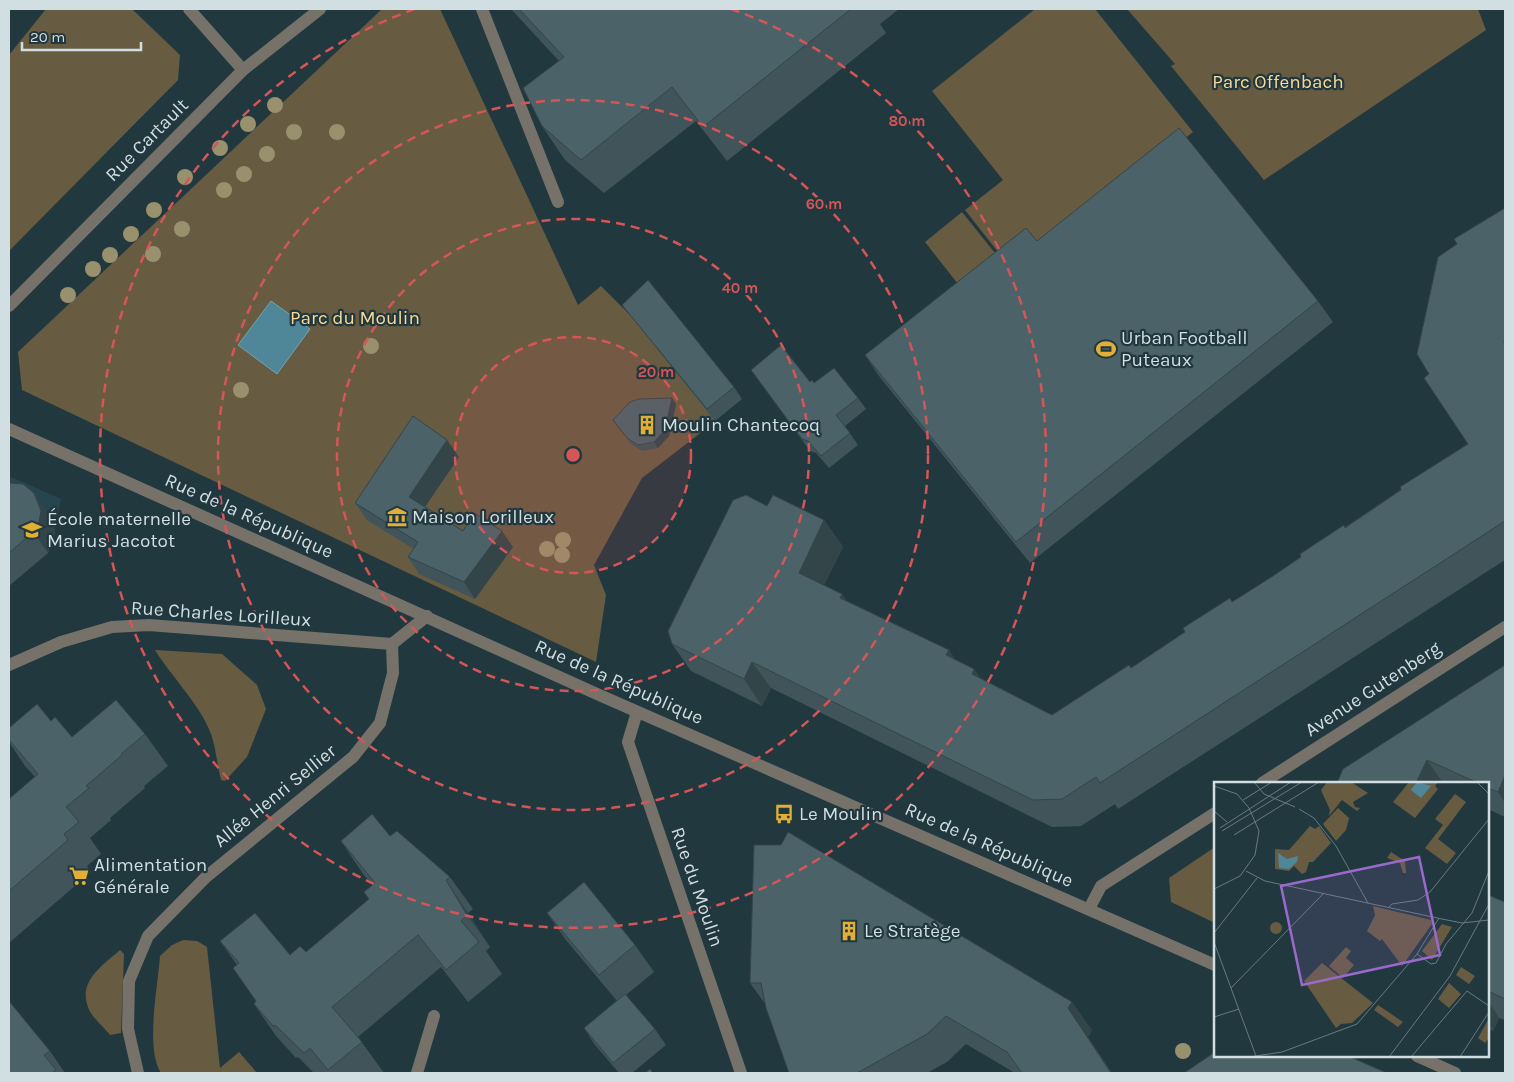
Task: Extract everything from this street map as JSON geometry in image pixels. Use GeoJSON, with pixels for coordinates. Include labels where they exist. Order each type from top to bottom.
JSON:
{"type":"FeatureCollection","features":[{"type":"Feature","properties":{"kind":"street"},"geometry":{"type":"LineString","coordinates":[[189,9],[243,70]]}},
{"type":"Feature","properties":{"kind":"street","name":"Rue Cartault"},"geometry":{"type":"LineString","coordinates":[[9,306],[243,70],[320,9]]}},
{"type":"Feature","properties":{"kind":"street"},"geometry":{"type":"LineString","coordinates":[[482,9],[558,202]]}},
{"type":"Feature","properties":{"kind":"street","name":"Rue de la République"},"geometry":{"type":"LineString","coordinates":[[9,429],[637,712],[1214,965]]}},
{"type":"Feature","properties":{"kind":"street"},"geometry":{"type":"LineString","coordinates":[[392,644],[427,616]]}},
{"type":"Feature","properties":{"kind":"street","name":"Rue Charles Lorilleux"},"geometry":{"type":"LineString","coordinates":[[9,665],[61,642],[104,630],[149,625],[392,644]]}},
{"type":"Feature","properties":{"kind":"street","name":"Avenue Gutenberg"},"geometry":{"type":"LineString","coordinates":[[1264,782],[1505,627]]}},
{"type":"Feature","properties":{"kind":"street","name":"Allée Henri Sellier"},"geometry":{"type":"LineString","coordinates":[[138,1073],[128,1029],[129,980],[148,936],[206,877],[353,757],[380,723],[392,673],[392,644]]}},
{"type":"Feature","properties":{"kind":"street","name":"Rue du Moulin"},"geometry":{"type":"LineString","coordinates":[[637,712],[628,742],[741,1073]]}},
{"type":"Feature","properties":{"kind":"street"},"geometry":{"type":"LineString","coordinates":[[1090,909],[1101,886],[1214,814]]}},
{"type":"Feature","properties":{"kind":"street"},"geometry":{"type":"LineString","coordinates":[[417,1073],[434,1016]]}},
{"type":"Feature","properties":{"kind":"street"},"geometry":{"type":"LineString","coordinates":[[1419,1057],[1455,1073]]}},
{"type":"Feature","properties":{"kind":"shaded area"},"geometry":{"type":"Polygon","coordinates":[[[271,301],[310,329],[277,374],[238,345],[271,301]]]}},
{"type":"Feature","properties":{"kind":"shaded area","name":"École maternelle Marius Jacotot"},"geometry":{"type":"Polygon","coordinates":[[[9,476],[61,499],[51,548],[9,586],[9,476]]]}},
{"type":"Feature","properties":{"kind":"green space"},"geometry":{"type":"Polygon","coordinates":[[[46,9],[132,9],[180,55],[178,80],[9,251],[9,55],[46,9]]]}},
{"type":"Feature","properties":{"kind":"green space","name":"Parc du Moulin"},"geometry":{"type":"Polygon","coordinates":[[[382,9],[440,9],[578,305],[601,286],[631,316],[716,421],[642,478],[594,565],[606,595],[596,662],[22,390],[18,352],[382,9]]]}},
{"type":"Feature","properties":{"kind":"green space"},"geometry":{"type":"Polygon","coordinates":[[[1035,9],[1095,9],[1193,132],[1053,243],[1009,266],[965,210],[1003,180],[932,91],[1035,9]]]}},
{"type":"Feature","properties":{"kind":"green space","name":"Parc Offenbach"},"geometry":{"type":"Polygon","coordinates":[[[1127,9],[1478,9],[1486,30],[1264,180],[1171,66],[1175,64],[1127,9]]]}},
{"type":"Feature","properties":{"kind":"green space"},"geometry":{"type":"Polygon","coordinates":[[[962,212],[1007,268],[969,298],[925,242],[962,212]]]}},
{"type":"Feature","properties":{"kind":"green space"},"geometry":{"type":"Polygon","coordinates":[[[155,650],[222,654],[257,685],[266,709],[247,757],[225,781],[221,780],[213,739],[206,723],[155,650]]]}},
{"type":"Feature","properties":{"kind":"green space"},"geometry":{"type":"Polygon","coordinates":[[[1214,848],[1214,923],[1171,902],[1169,878],[1214,848]]]}},
{"type":"Feature","properties":{"kind":"green space"},"geometry":{"type":"Polygon","coordinates":[[[183,940],[197,941],[207,947],[220,1068],[239,1052],[257,1073],[161,1073],[156,1062],[153,1033],[160,956],[172,945],[183,940]]]}},
{"type":"Feature","properties":{"kind":"green space"},"geometry":{"type":"Polygon","coordinates":[[[120,950],[124,954],[121,1033],[110,1035],[90,1011],[86,998],[86,989],[94,974],[120,950]]]}},
{"type":"Feature","properties":{"kind":"building"},"geometry":{"type":"Polygon","coordinates":[[[519,9],[851,9],[703,127],[672,87],[581,160],[542,126],[523,88],[564,57],[519,9]]]}},
{"type":"Feature","properties":{"kind":"building","name":"Urban Football Puteaux"},"geometry":{"type":"Polygon","coordinates":[[[1179,128],[1318,301],[1016,542],[865,355],[1026,228],[1037,241],[1179,128]]]}},
{"type":"Feature","properties":{"kind":"building"},"geometry":{"type":"Polygon","coordinates":[[[1505,208],[1505,521],[1100,783],[1096,777],[1062,799],[1033,800],[752,662],[744,679],[672,644],[668,631],[733,500],[746,495],[767,506],[773,495],[824,520],[799,573],[842,594],[840,598],[949,650],[946,655],[974,669],[972,674],[1052,715],[1129,665],[1131,668],[1185,632],[1183,628],[1230,598],[1232,602],[1273,576],[1301,557],[1300,554],[1344,525],[1345,528],[1401,490],[1400,487],[1468,444],[1424,378],[1429,374],[1417,354],[1438,257],[1457,244],[1454,239],[1505,208]]]}},
{"type":"Feature","properties":{"kind":"building"},"geometry":{"type":"Polygon","coordinates":[[[648,280],[734,387],[707,409],[622,305],[648,280]]]}},
{"type":"Feature","properties":{"kind":"building"},"geometry":{"type":"Polygon","coordinates":[[[781,345],[810,382],[812,380],[814,383],[834,368],[858,398],[836,415],[850,433],[821,456],[808,441],[802,439],[751,370],[781,345]]]}},
{"type":"Feature","properties":{"kind":"building","name":"Moulin Chantecoq"},"geometry":{"type":"Polygon","coordinates":[[[672,398],[665,430],[654,442],[638,445],[627,438],[613,420],[630,402],[639,399],[672,398]]]}},
{"type":"Feature","properties":{"kind":"building","name":"Maison Lorilleux"},"geometry":{"type":"Polygon","coordinates":[[[413,416],[447,440],[409,497],[463,531],[474,513],[502,531],[464,582],[408,557],[418,542],[355,503],[413,416]]]}},
{"type":"Feature","properties":{"kind":"building"},"geometry":{"type":"Polygon","coordinates":[[[9,483],[23,484],[34,493],[41,511],[39,522],[33,532],[9,553],[9,483]]]}},
{"type":"Feature","properties":{"kind":"building"},"geometry":{"type":"Polygon","coordinates":[[[1505,665],[1505,775],[1498,792],[1489,788],[1489,782],[1476,782],[1427,760],[1416,782],[1337,782],[1343,769],[1505,665]]]}},
{"type":"Feature","properties":{"kind":"building"},"geometry":{"type":"Polygon","coordinates":[[[116,700],[145,734],[86,786],[89,788],[66,807],[79,822],[64,834],[68,840],[9,891],[9,799],[38,774],[9,740],[9,728],[37,704],[51,721],[55,717],[72,737],[116,700]]]}},
{"type":"Feature","properties":{"kind":"building"},"geometry":{"type":"Polygon","coordinates":[[[372,814],[390,836],[397,831],[450,877],[446,880],[467,915],[461,921],[479,942],[446,970],[418,935],[332,1007],[362,1042],[328,1070],[310,1048],[304,1053],[275,1025],[273,1026],[254,1004],[256,1001],[233,968],[239,963],[220,941],[255,913],[290,955],[300,946],[306,952],[369,899],[364,892],[375,883],[341,841],[372,814]]]}},
{"type":"Feature","properties":{"kind":"building","name":"Le Stratège"},"geometry":{"type":"Polygon","coordinates":[[[788,832],[1072,1002],[1068,1008],[1111,1073],[1022,1073],[1007,1052],[946,1016],[927,1034],[857,1073],[789,1073],[766,1008],[761,983],[750,983],[754,845],[781,845],[788,832]]]}},
{"type":"Feature","properties":{"kind":"building"},"geometry":{"type":"Polygon","coordinates":[[[584,882],[635,945],[599,975],[547,913],[584,882]]]}},
{"type":"Feature","properties":{"kind":"building"},"geometry":{"type":"Polygon","coordinates":[[[1489,895],[1505,902],[1505,999],[1489,991],[1489,895]]]}},
{"type":"Feature","properties":{"kind":"building"},"geometry":{"type":"Polygon","coordinates":[[[625,994],[655,1029],[613,1063],[584,1028],[625,994]]]}},
{"type":"Feature","properties":{"kind":"building"},"geometry":{"type":"Polygon","coordinates":[[[9,1001],[50,1051],[44,1055],[56,1070],[52,1073],[9,1073],[9,1001]]]}},
{"type":"Feature","properties":{"kind":"building"},"geometry":{"type":"Polygon","coordinates":[[[1214,1053],[1214,1057],[1350,1057],[1387,1073],[1184,1073],[1214,1053]]]}},
{"type":"Feature","properties":{"kind":"building"},"geometry":{"type":"Polygon","coordinates":[[[650,1069],[653,1073],[645,1073],[650,1069]]]}},
{"type":"Feature","properties":{"kind":"place","name":"Urban Football Puteaux"},"geometry":{"type":"Point","coordinates":[1106,349]}},
{"type":"Feature","properties":{"kind":"place","name":"Moulin Chantecoq"},"geometry":{"type":"Point","coordinates":[647,425]}},
{"type":"Feature","properties":{"kind":"place","name":"Maison Lorilleux"},"geometry":{"type":"Point","coordinates":[397,517]}},
{"type":"Feature","properties":{"kind":"place","name":"École maternelle Marius Jacotot"},"geometry":{"type":"Point","coordinates":[32,530]}},
{"type":"Feature","properties":{"kind":"place","name":"Le Moulin"},"geometry":{"type":"Point","coordinates":[784,814]}},
{"type":"Feature","properties":{"kind":"place","name":"Alimentation Générale"},"geometry":{"type":"Point","coordinates":[79,876]}},
{"type":"Feature","properties":{"kind":"place","name":"Le Stratège"},"geometry":{"type":"Point","coordinates":[849,931]}}]}
